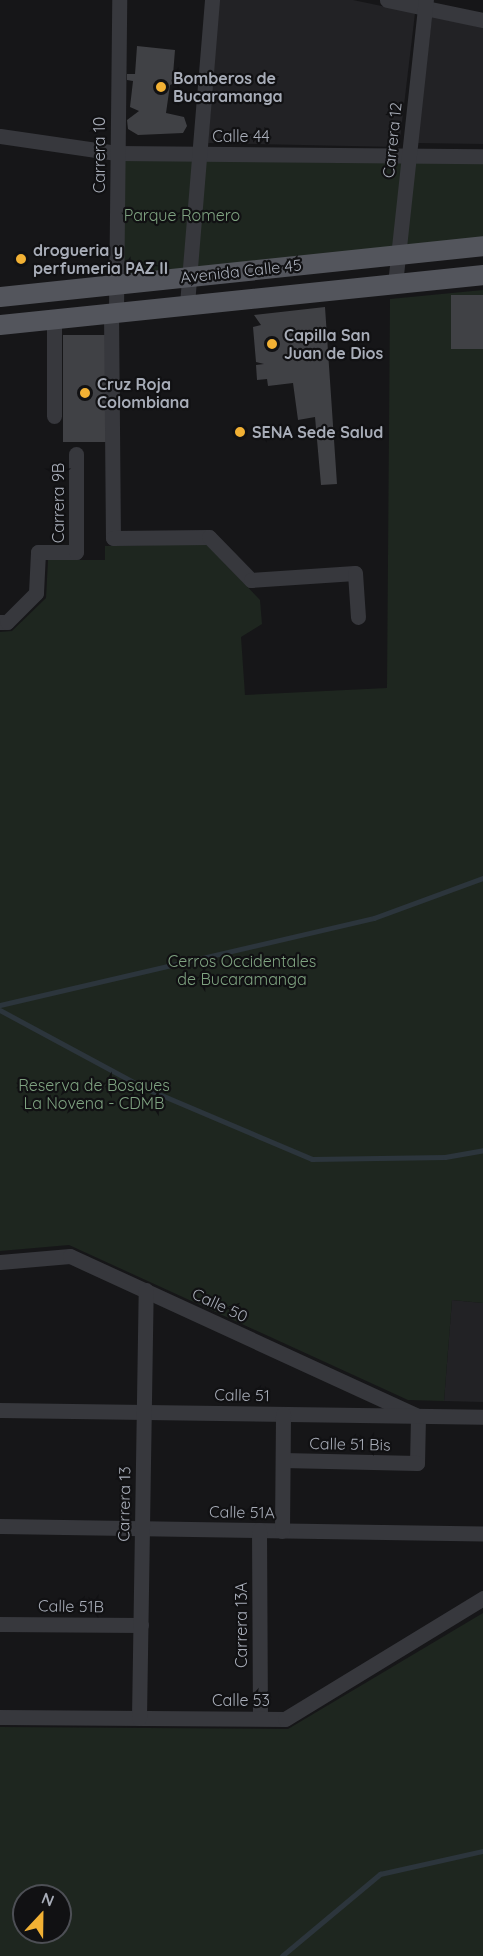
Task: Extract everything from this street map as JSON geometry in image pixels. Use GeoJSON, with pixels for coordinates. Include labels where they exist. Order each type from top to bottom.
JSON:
{"type":"FeatureCollection","features":[{"type":"Feature","properties":{"kind":"main road","name":"Avenida Calle 45"},"geometry":{"type":"LineString","coordinates":[[0,297],[483,246]]}},
{"type":"Feature","properties":{"kind":"main road","name":"Avenida Calle 45"},"geometry":{"type":"LineString","coordinates":[[0,325],[114,311],[483,275]]}},
{"type":"Feature","properties":{"kind":"street","name":"Carrera 10"},"geometry":{"type":"LineString","coordinates":[[119,0],[112,538],[209,537],[251,580],[355,573],[358,617]]}},
{"type":"Feature","properties":{"kind":"street"},"geometry":{"type":"LineString","coordinates":[[187,304],[212,0]]}},
{"type":"Feature","properties":{"kind":"street"},"geometry":{"type":"LineString","coordinates":[[387,0],[425,4],[483,20]]}},
{"type":"Feature","properties":{"kind":"street","name":"Carrera 12"},"geometry":{"type":"LineString","coordinates":[[395,284],[425,4]]}},
{"type":"Feature","properties":{"kind":"street","name":"Calle 44"},"geometry":{"type":"LineString","coordinates":[[0,136],[117,153],[483,156]]}},
{"type":"Feature","properties":{"kind":"street"},"geometry":{"type":"LineString","coordinates":[[54,319],[54,416]]}},
{"type":"Feature","properties":{"kind":"street","name":"Carrera 9B"},"geometry":{"type":"LineString","coordinates":[[0,622],[7,622],[36,593],[38,552],[76,552],[76,454]]}},
{"type":"Feature","properties":{"kind":"street","name":"Calle 50"},"geometry":{"type":"LineString","coordinates":[[0,1262],[70,1256],[418,1416]]}},
{"type":"Feature","properties":{"kind":"street","name":"Carrera 13"},"geometry":{"type":"LineString","coordinates":[[140,1718],[146,1290]]}},
{"type":"Feature","properties":{"kind":"street","name":"Calle 51"},"geometry":{"type":"LineString","coordinates":[[0,1410],[483,1417]]}},
{"type":"Feature","properties":{"kind":"street"},"geometry":{"type":"LineString","coordinates":[[282,1531],[283,1414]]}},
{"type":"Feature","properties":{"kind":"street","name":"Calle 51 Bis"},"geometry":{"type":"LineString","coordinates":[[283,1460],[417,1463],[418,1416]]}},
{"type":"Feature","properties":{"kind":"street","name":"Calle 51A"},"geometry":{"type":"LineString","coordinates":[[0,1526],[483,1534]]}},
{"type":"Feature","properties":{"kind":"street","name":"Carrera 13A"},"geometry":{"type":"LineString","coordinates":[[259,1530],[260,1718]]}},
{"type":"Feature","properties":{"kind":"street","name":"Calle 53"},"geometry":{"type":"LineString","coordinates":[[0,1717],[285,1719],[483,1598]]}},
{"type":"Feature","properties":{"kind":"street","name":"Calle 51B"},"geometry":{"type":"LineString","coordinates":[[0,1624],[141,1625]]}},
{"type":"Feature","properties":{"kind":"shaded area"},"geometry":{"type":"Polygon","coordinates":[[[219,0],[353,0],[415,13],[399,147],[208,143],[219,0]]]}},
{"type":"Feature","properties":{"kind":"shaded area"},"geometry":{"type":"Polygon","coordinates":[[[432,16],[483,28],[483,144],[417,143],[432,16]]]}},
{"type":"Feature","properties":{"kind":"shaded area"},"geometry":{"type":"Polygon","coordinates":[[[452,1300],[483,1303],[483,1402],[444,1401],[452,1300]]]}},
{"type":"Feature","properties":{"kind":"green space","name":"Parque Romero"},"geometry":{"type":"Polygon","coordinates":[[[124,160],[483,162],[483,240],[123,275],[124,160]]]}},
{"type":"Feature","properties":{"kind":"green space","name":"Cerros Occidentales de Bucaramanga"},"geometry":{"type":"Polygon","coordinates":[[[483,290],[483,1303],[452,1300],[444,1401],[408,1400],[69,1245],[0,1251],[0,632],[12,631],[46,598],[48,560],[105,560],[105,546],[206,544],[260,600],[262,624],[241,637],[245,695],[387,688],[390,299],[483,290]]]}},
{"type":"Feature","properties":{"kind":"green space"},"geometry":{"type":"Polygon","coordinates":[[[483,1613],[483,1956],[0,1956],[0,1727],[288,1729],[483,1613]]]}},
{"type":"Feature","properties":{"kind":"building"},"geometry":{"type":"Polygon","coordinates":[[[137,46],[175,50],[173,75],[179,81],[170,85],[166,113],[184,117],[187,126],[183,133],[138,135],[128,129],[127,120],[139,111],[130,107],[133,81],[127,80],[127,74],[135,74],[137,46]]]}},
{"type":"Feature","properties":{"kind":"building"},"geometry":{"type":"Polygon","coordinates":[[[451,295],[483,295],[483,349],[451,349],[451,295]]]}},
{"type":"Feature","properties":{"kind":"building"},"geometry":{"type":"Polygon","coordinates":[[[325,307],[337,484],[321,485],[315,417],[298,420],[293,383],[268,386],[267,379],[257,380],[256,365],[264,364],[256,362],[253,327],[261,325],[254,315],[325,307]]]}},
{"type":"Feature","properties":{"kind":"building","name":"Cruz Roja Colombiana"},"geometry":{"type":"Polygon","coordinates":[[[63,335],[106,335],[106,442],[63,442],[63,335]]]}},
{"type":"Feature","properties":{"kind":"waterway"},"geometry":{"type":"LineString","coordinates":[[0,1005],[374,918],[483,878]]}},
{"type":"Feature","properties":{"kind":"waterway"},"geometry":{"type":"LineString","coordinates":[[0,1010],[145,1088],[312,1159],[445,1157],[483,1150]]}},
{"type":"Feature","properties":{"kind":"waterway"},"geometry":{"type":"LineString","coordinates":[[282,1956],[380,1874],[483,1851]]}},
{"type":"Feature","properties":{"kind":"place","name":"Bomberos de Bucaramanga"},"geometry":{"type":"Point","coordinates":[161,87]}},
{"type":"Feature","properties":{"kind":"place","name":"drogueria y perfumeria PAZ II"},"geometry":{"type":"Point","coordinates":[21,259]}},
{"type":"Feature","properties":{"kind":"place","name":"Capilla San Juan de Dios"},"geometry":{"type":"Point","coordinates":[272,344]}},
{"type":"Feature","properties":{"kind":"place","name":"Cruz Roja Colombiana"},"geometry":{"type":"Point","coordinates":[85,393]}},
{"type":"Feature","properties":{"kind":"place","name":"SENA Sede Salud"},"geometry":{"type":"Point","coordinates":[240,432]}},
{"type":"Feature","properties":{"kind":"park label","name":"Reserva de Bosques La Novena - CDMB"},"geometry":{"type":"Point","coordinates":[94,1094]}}]}
